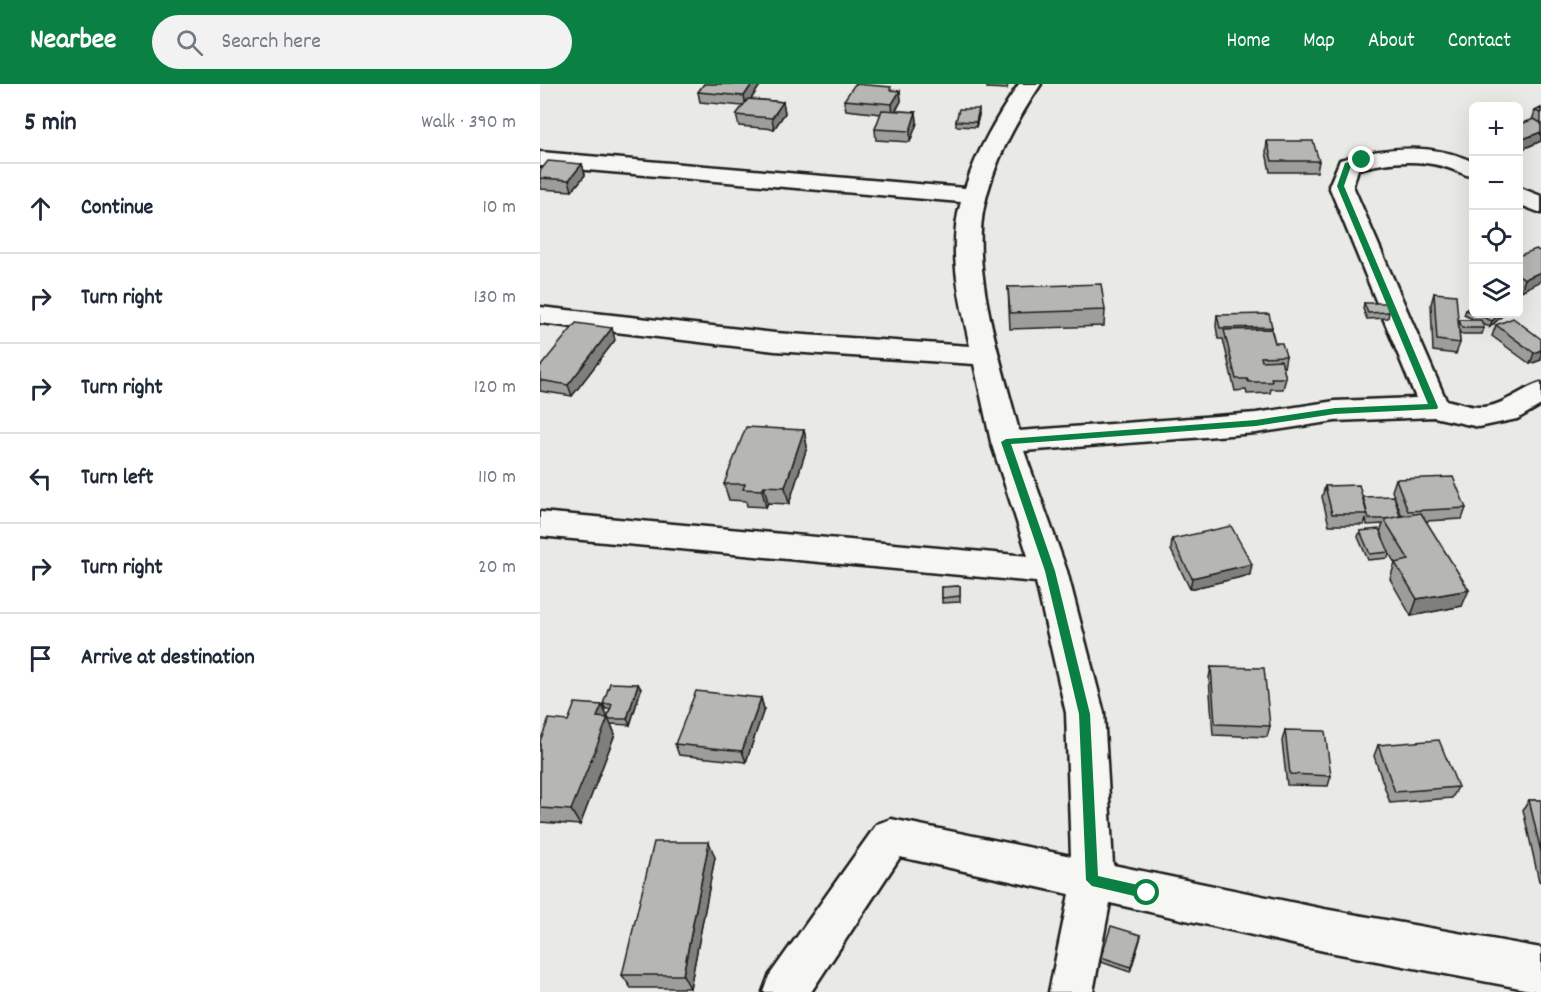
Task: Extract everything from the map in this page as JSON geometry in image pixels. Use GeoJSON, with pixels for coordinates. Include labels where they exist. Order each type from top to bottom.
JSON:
{"type":"FeatureCollection","features":[{"type":"Feature","properties":{"kind":"street"},"geometry":{"type":"LineString","coordinates":[[1030,84],[1007,118],[984,164],[971,209],[968,245],[973,298],[1006,442],[1050,571],[1085,714],[1092,880],[1071,992]]}},
{"type":"Feature","properties":{"kind":"street"},"geometry":{"type":"LineString","coordinates":[[1434,407],[1341,186],[1348,165],[1362,160],[1431,155],[1469,168]]}},
{"type":"Feature","properties":{"kind":"street"},"geometry":{"type":"LineString","coordinates":[[540,159],[974,196]]}},
{"type":"Feature","properties":{"kind":"street"},"geometry":{"type":"LineString","coordinates":[[1523,197],[1541,206]]}},
{"type":"Feature","properties":{"kind":"street"},"geometry":{"type":"LineString","coordinates":[[540,315],[776,342],[986,356]]}},
{"type":"Feature","properties":{"kind":"street"},"geometry":{"type":"LineString","coordinates":[[1006,442],[1256,423],[1335,411],[1434,407],[1479,417],[1506,412],[1541,393]]}},
{"type":"Feature","properties":{"kind":"street"},"geometry":{"type":"LineString","coordinates":[[540,524],[1050,571]]}},
{"type":"Feature","properties":{"kind":"street"},"geometry":{"type":"LineString","coordinates":[[785,992],[891,837],[1324,930],[1541,970]]}},
{"type":"Feature","properties":{"kind":"building"},"geometry":{"type":"Polygon","coordinates":[[[704,84],[752,84],[744,96],[698,92],[704,84]]]}},
{"type":"Feature","properties":{"kind":"building"},"geometry":{"type":"Polygon","coordinates":[[[855,84],[891,87],[890,90],[900,91],[892,104],[844,100],[855,84]]]}},
{"type":"Feature","properties":{"kind":"building"},"geometry":{"type":"Polygon","coordinates":[[[748,99],[783,102],[772,118],[736,115],[748,99]]]}},
{"type":"Feature","properties":{"kind":"building"},"geometry":{"type":"Polygon","coordinates":[[[959,109],[979,109],[976,122],[956,121],[959,109]]]}},
{"type":"Feature","properties":{"kind":"building"},"geometry":{"type":"Polygon","coordinates":[[[882,110],[916,112],[910,131],[875,129],[882,110]]]}},
{"type":"Feature","properties":{"kind":"building"},"geometry":{"type":"Polygon","coordinates":[[[1534,119],[1541,123],[1541,132],[1523,139],[1523,123],[1534,119]]]}},
{"type":"Feature","properties":{"kind":"building"},"geometry":{"type":"Polygon","coordinates":[[[1267,141],[1313,141],[1319,161],[1272,161],[1267,141]]]}},
{"type":"Feature","properties":{"kind":"building"},"geometry":{"type":"Polygon","coordinates":[[[548,161],[582,164],[569,180],[540,178],[540,171],[548,161]]]}},
{"type":"Feature","properties":{"kind":"building"},"geometry":{"type":"Polygon","coordinates":[[[1536,249],[1541,252],[1541,272],[1523,278],[1523,254],[1536,249]]]}},
{"type":"Feature","properties":{"kind":"building"},"geometry":{"type":"Polygon","coordinates":[[[1101,284],[1105,310],[1010,313],[1008,287],[1101,284]]]}},
{"type":"Feature","properties":{"kind":"building"},"geometry":{"type":"Polygon","coordinates":[[[1434,293],[1456,295],[1460,343],[1437,340],[1434,293]]]}},
{"type":"Feature","properties":{"kind":"building"},"geometry":{"type":"Polygon","coordinates":[[[1364,303],[1386,303],[1389,312],[1368,313],[1364,303]]]}},
{"type":"Feature","properties":{"kind":"building"},"geometry":{"type":"Polygon","coordinates":[[[1269,314],[1272,327],[1220,328],[1217,315],[1269,314]]]}},
{"type":"Feature","properties":{"kind":"building"},"geometry":{"type":"Polygon","coordinates":[[[1513,318],[1541,339],[1541,350],[1534,353],[1496,325],[1513,318]]]}},
{"type":"Feature","properties":{"kind":"building"},"geometry":{"type":"Polygon","coordinates":[[[1459,320],[1481,320],[1484,328],[1462,328],[1459,320]]]}},
{"type":"Feature","properties":{"kind":"building"},"geometry":{"type":"Polygon","coordinates":[[[576,323],[612,328],[568,385],[540,380],[540,367],[576,323]]]}},
{"type":"Feature","properties":{"kind":"building"},"geometry":{"type":"Polygon","coordinates":[[[1271,329],[1275,343],[1282,343],[1286,356],[1261,357],[1262,361],[1281,360],[1286,378],[1271,378],[1272,382],[1249,382],[1247,379],[1236,379],[1224,330],[1271,329]]]}},
{"type":"Feature","properties":{"kind":"building"},"geometry":{"type":"Polygon","coordinates":[[[746,427],[804,430],[785,487],[764,486],[762,490],[743,489],[745,484],[724,484],[746,427]]]}},
{"type":"Feature","properties":{"kind":"building"},"geometry":{"type":"Polygon","coordinates":[[[1453,477],[1466,508],[1408,511],[1396,479],[1453,477]]]}},
{"type":"Feature","properties":{"kind":"building"},"geometry":{"type":"Polygon","coordinates":[[[1359,485],[1367,514],[1332,514],[1325,486],[1359,485]]]}},
{"type":"Feature","properties":{"kind":"building"},"geometry":{"type":"Polygon","coordinates":[[[1394,496],[1400,516],[1369,519],[1363,497],[1394,496]]]}},
{"type":"Feature","properties":{"kind":"building"},"geometry":{"type":"Polygon","coordinates":[[[1421,513],[1469,590],[1417,599],[1395,563],[1409,560],[1384,519],[1421,513]]]}},
{"type":"Feature","properties":{"kind":"building"},"geometry":{"type":"Polygon","coordinates":[[[1231,526],[1252,564],[1192,578],[1172,539],[1231,526]]]}},
{"type":"Feature","properties":{"kind":"building"},"geometry":{"type":"Polygon","coordinates":[[[1379,529],[1389,552],[1370,554],[1360,531],[1379,529]]]}},
{"type":"Feature","properties":{"kind":"building"},"geometry":{"type":"Polygon","coordinates":[[[960,586],[960,596],[942,598],[942,587],[960,586]]]}},
{"type":"Feature","properties":{"kind":"building"},"geometry":{"type":"Polygon","coordinates":[[[1211,667],[1264,668],[1270,726],[1215,724],[1211,667]]]}},
{"type":"Feature","properties":{"kind":"building"},"geometry":{"type":"Polygon","coordinates":[[[610,683],[638,684],[627,719],[607,719],[612,704],[603,704],[610,683]]]}},
{"type":"Feature","properties":{"kind":"building"},"geometry":{"type":"Polygon","coordinates":[[[696,691],[761,698],[742,751],[675,744],[696,691]]]}},
{"type":"Feature","properties":{"kind":"building"},"geometry":{"type":"Polygon","coordinates":[[[575,703],[602,705],[597,717],[608,718],[571,810],[540,808],[540,741],[549,719],[568,721],[575,703]]]}},
{"type":"Feature","properties":{"kind":"building"},"geometry":{"type":"Polygon","coordinates":[[[1285,730],[1325,731],[1331,776],[1290,774],[1285,730]]]}},
{"type":"Feature","properties":{"kind":"building"},"geometry":{"type":"Polygon","coordinates":[[[1439,740],[1458,787],[1395,792],[1378,745],[1439,740]]]}},
{"type":"Feature","properties":{"kind":"building"},"geometry":{"type":"Polygon","coordinates":[[[1529,800],[1541,800],[1541,852],[1529,800]]]}},
{"type":"Feature","properties":{"kind":"building"},"geometry":{"type":"Polygon","coordinates":[[[654,842],[709,842],[683,975],[622,975],[654,842]]]}},
{"type":"Feature","properties":{"kind":"building"},"geometry":{"type":"Polygon","coordinates":[[[1111,926],[1141,935],[1131,967],[1101,957],[1111,926]]]}},
{"type":"Feature","properties":{"kind":"route"},"geometry":{"type":"LineString","coordinates":[[1147,893],[1092,880],[1085,714],[1050,571],[1006,442],[1256,423],[1335,411],[1434,407],[1341,186],[1348,165],[1362,160]]}}]}
